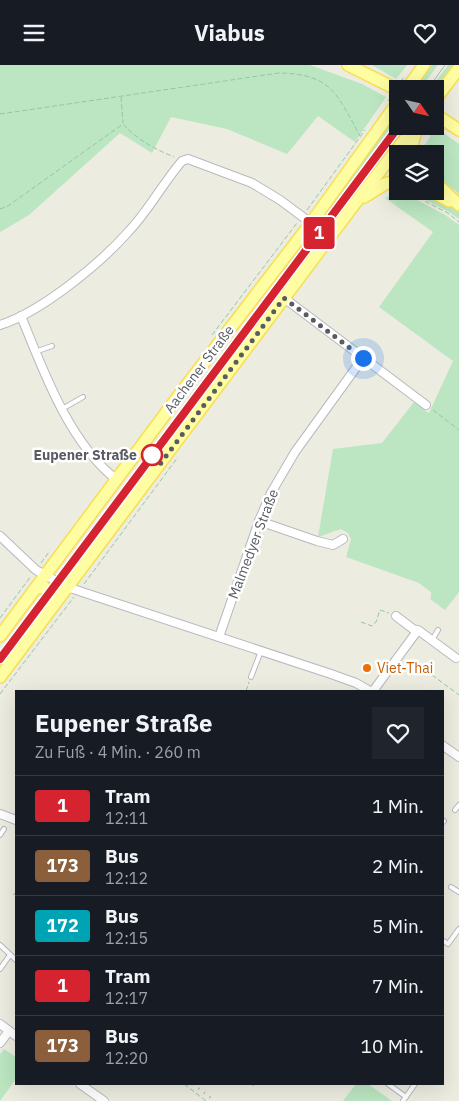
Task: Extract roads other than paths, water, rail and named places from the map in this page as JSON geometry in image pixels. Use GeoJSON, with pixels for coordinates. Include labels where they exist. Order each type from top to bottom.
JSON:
{"type":"FeatureCollection","features":[{"type":"Feature","properties":{"kind":"main road"},"geometry":{"type":"LineString","coordinates":[[350,66],[389,86]]}},
{"type":"Feature","properties":{"kind":"main road"},"geometry":{"type":"LineString","coordinates":[[410,80],[423,66]]}},
{"type":"Feature","properties":{"kind":"main road"},"geometry":{"type":"LineString","coordinates":[[444,88],[459,68]]}},
{"type":"Feature","properties":{"kind":"main road","name":"Aachener Straße"},"geometry":{"type":"LineString","coordinates":[[0,636],[44,576],[54,555],[117,479],[266,272],[311,223],[389,109]]}},
{"type":"Feature","properties":{"kind":"main road"},"geometry":{"type":"LineString","coordinates":[[444,119],[459,130]]}},
{"type":"Feature","properties":{"kind":"main road","name":"Aachener Straße"},"geometry":{"type":"LineString","coordinates":[[0,677],[67,587],[84,574],[142,488],[353,206],[409,135]]}},
{"type":"Feature","properties":{"kind":"main road"},"geometry":{"type":"LineString","coordinates":[[353,206],[370,192],[389,183]]}},
{"type":"Feature","properties":{"kind":"main road"},"geometry":{"type":"LineString","coordinates":[[444,191],[459,205]]}},
{"type":"Feature","properties":{"kind":"main road"},"geometry":{"type":"LineString","coordinates":[[444,198],[459,205]]}},
{"type":"Feature","properties":{"kind":"main road"},"geometry":{"type":"LineString","coordinates":[[36,588],[44,587],[48,590],[50,601],[48,614]]}},
{"type":"Feature","properties":{"kind":"street"},"geometry":{"type":"LineString","coordinates":[[0,325],[21,316],[60,291],[104,257],[130,231],[182,161],[188,159],[252,183],[280,200],[311,223]]}},
{"type":"Feature","properties":{"kind":"street"},"geometry":{"type":"LineString","coordinates":[[284,298],[426,405]]}},
{"type":"Feature","properties":{"kind":"street"},"geometry":{"type":"LineString","coordinates":[[21,316],[45,377],[62,409],[101,467],[117,479]]}},
{"type":"Feature","properties":{"kind":"street","name":"Malmedyer Straße"},"geometry":{"type":"LineString","coordinates":[[219,637],[259,521],[271,493],[281,474],[363,358]]}},
{"type":"Feature","properties":{"kind":"street"},"geometry":{"type":"LineString","coordinates":[[259,521],[333,545],[343,539]]}},
{"type":"Feature","properties":{"kind":"street"},"geometry":{"type":"LineString","coordinates":[[0,536],[44,576],[67,587],[331,674],[370,690]]}},
{"type":"Feature","properties":{"kind":"street"},"geometry":{"type":"LineString","coordinates":[[396,616],[457,659]]}},
{"type":"Feature","properties":{"kind":"street"},"geometry":{"type":"LineString","coordinates":[[373,690],[417,632]]}},
{"type":"Feature","properties":{"kind":"street"},"geometry":{"type":"LineString","coordinates":[[444,746],[459,757]]}},
{"type":"Feature","properties":{"kind":"street"},"geometry":{"type":"LineString","coordinates":[[0,814],[15,820]]}},
{"type":"Feature","properties":{"kind":"street"},"geometry":{"type":"LineString","coordinates":[[0,1024],[15,1035]]}},
{"type":"Feature","properties":{"kind":"street"},"geometry":{"type":"LineString","coordinates":[[0,1043],[9,1031]]}},
{"type":"Feature","properties":{"kind":"street"},"geometry":{"type":"LineString","coordinates":[[81,1085],[104,1101]]}},
{"type":"Feature","properties":{"kind":"lane"},"geometry":{"type":"LineString","coordinates":[[35,352],[52,346]]}},
{"type":"Feature","properties":{"kind":"lane"},"geometry":{"type":"LineString","coordinates":[[62,409],[83,397]]}},
{"type":"Feature","properties":{"kind":"lane"},"geometry":{"type":"LineString","coordinates":[[432,640],[438,631]]}},
{"type":"Feature","properties":{"kind":"lane"},"geometry":{"type":"LineString","coordinates":[[251,677],[261,651]]}},
{"type":"Feature","properties":{"kind":"lane"},"geometry":{"type":"LineString","coordinates":[[456,810],[459,805]]}},
{"type":"Feature","properties":{"kind":"lane"},"geometry":{"type":"LineString","coordinates":[[0,835],[4,829]]}},
{"type":"Feature","properties":{"kind":"lane"},"geometry":{"type":"LineString","coordinates":[[451,887],[459,892]]}},
{"type":"Feature","properties":{"kind":"lane"},"geometry":{"type":"LineString","coordinates":[[444,941],[448,944],[459,929]]}},
{"type":"Feature","properties":{"kind":"lane"},"geometry":{"type":"LineString","coordinates":[[0,945],[15,959]]}},
{"type":"Feature","properties":{"kind":"lane"},"geometry":{"type":"LineString","coordinates":[[0,969],[10,955]]}},
{"type":"Feature","properties":{"kind":"lane"},"geometry":{"type":"LineString","coordinates":[[389,1085],[406,1097]]}},
{"type":"Feature","properties":{"kind":"lane"},"geometry":{"type":"LineString","coordinates":[[402,1101],[414,1085]]}},
{"type":"Feature","properties":{"kind":"tram line"},"geometry":{"type":"LineString","coordinates":[[434,80],[445,65]]}},
{"type":"Feature","properties":{"kind":"tram line"},"geometry":{"type":"LineString","coordinates":[[0,659],[392,135]]}},
{"type":"Feature","properties":{"kind":"tram line","name":"1"},"geometry":{"type":"LineString","coordinates":[[0,659],[392,135]]}},
{"type":"Feature","properties":{"kind":"railway"},"geometry":{"type":"LineString","coordinates":[[194,1085],[215,1101]]}},
{"type":"Feature","properties":{"kind":"place","name":"Eupener Straße"},"geometry":{"type":"Point","coordinates":[152,455]}},
{"type":"Feature","properties":{"kind":"place","name":"Viet-Thai"},"geometry":{"type":"Point","coordinates":[367,668]}}]}
